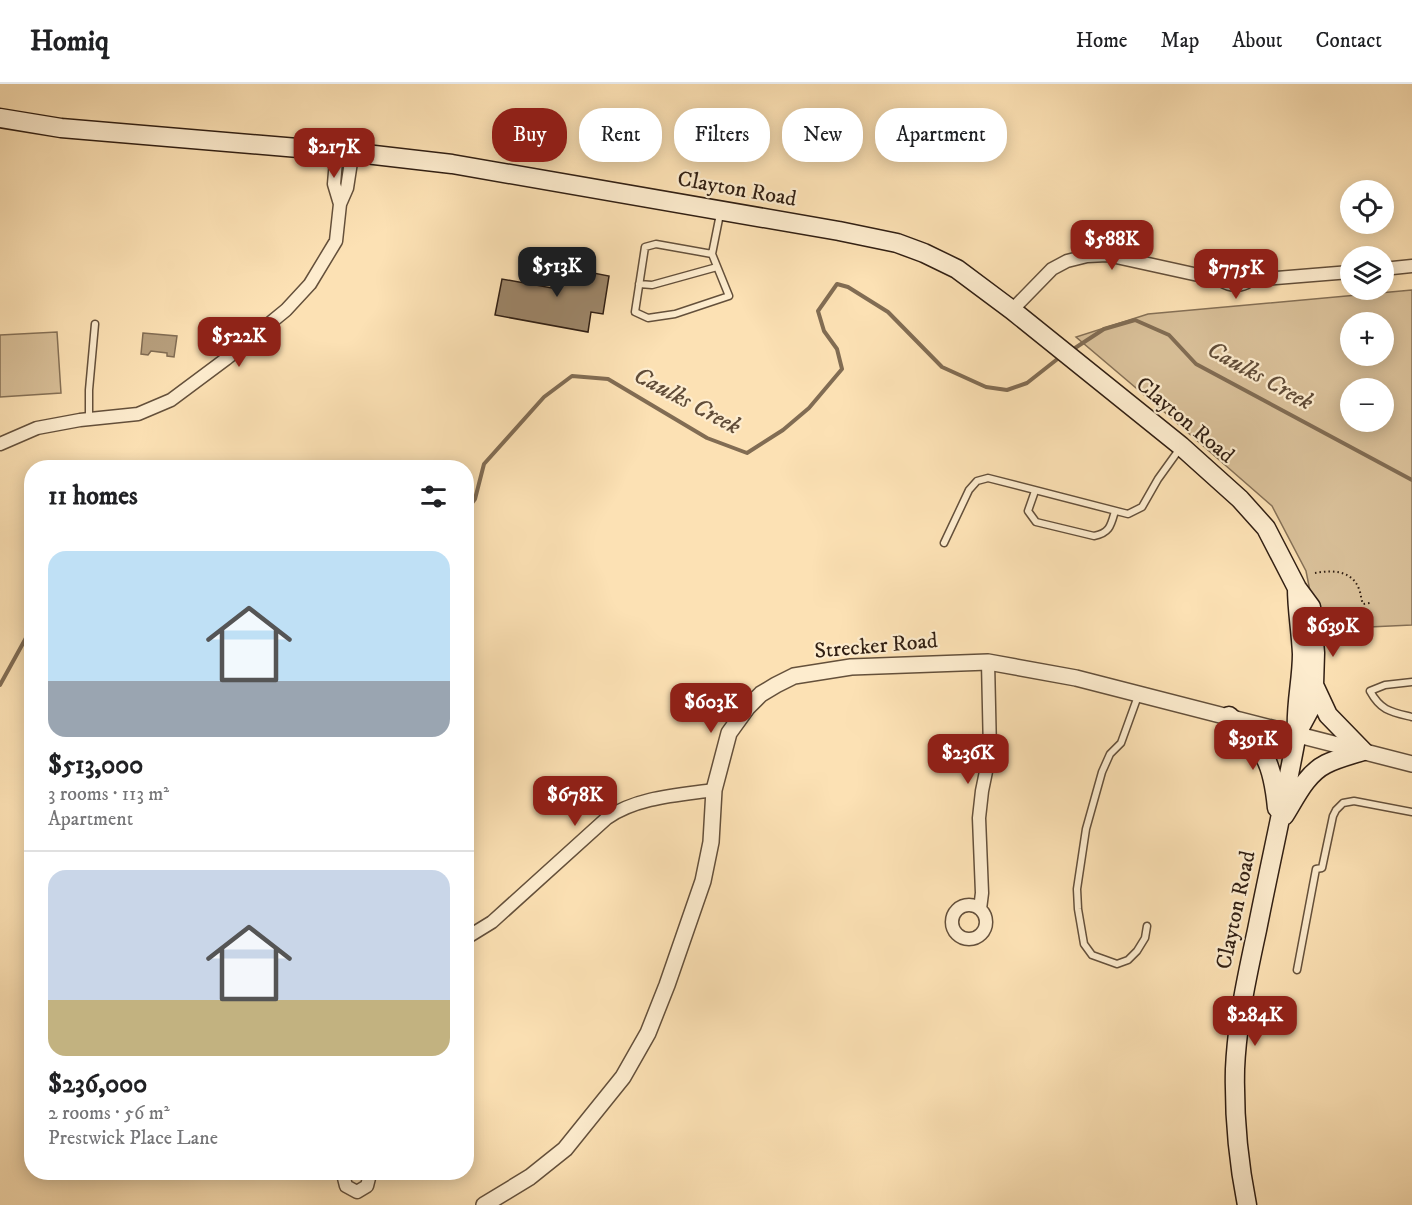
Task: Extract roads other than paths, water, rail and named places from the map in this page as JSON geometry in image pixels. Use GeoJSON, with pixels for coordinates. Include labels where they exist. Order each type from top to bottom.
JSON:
{"type":"FeatureCollection","features":[{"type":"Feature","properties":{"kind":"main road","name":"Clayton Road"},"geometry":{"type":"LineString","coordinates":[[0,118],[61,128],[345,152],[452,164],[897,243],[924,253],[957,269],[1012,310],[1181,447],[1240,499],[1266,528],[1297,588],[1311,607],[1315,654],[1314,685],[1310,709],[1296,733]]}},
{"type":"Feature","properties":{"kind":"main road","name":"Clayton Road"},"geometry":{"type":"LineString","coordinates":[[1247,1205],[1239,1160],[1235,1069],[1239,1023],[1296,733],[1296,706],[1301,679],[1302,654],[1297,588]]}},
{"type":"Feature","properties":{"kind":"main road"},"geometry":{"type":"LineString","coordinates":[[1278,825],[1307,780],[1319,768],[1363,751],[1328,715],[1314,685]]}},
{"type":"Feature","properties":{"kind":"main road"},"geometry":{"type":"LineString","coordinates":[[1229,716],[1257,744],[1270,766],[1278,825]]}},
{"type":"Feature","properties":{"kind":"street"},"geometry":{"type":"LineString","coordinates":[[0,444],[37,428],[138,414],[171,400],[226,360],[286,310],[310,284],[336,241],[340,204],[334,184],[336,160],[345,152]]}},
{"type":"Feature","properties":{"kind":"street"},"geometry":{"type":"LineString","coordinates":[[1012,310],[1052,269],[1067,261],[1087,256],[1107,255],[1221,280],[1230,276],[1243,276],[1250,280],[1340,273]]}},
{"type":"Feature","properties":{"kind":"street"},"geometry":{"type":"LineString","coordinates":[[1394,268],[1412,266]]}},
{"type":"Feature","properties":{"kind":"street"},"geometry":{"type":"LineString","coordinates":[[981,909],[979,818],[990,752],[988,662]]}},
{"type":"Feature","properties":{"kind":"street","name":"Strecker Road"},"geometry":{"type":"LineString","coordinates":[[484,1205],[530,1177],[565,1149],[623,1077],[648,1033],[703,881],[711,842],[714,790],[729,734],[747,708],[761,694],[794,676],[851,666],[988,662],[1076,678],[1412,764]]}},
{"type":"Feature","properties":{"kind":"street"},"geometry":{"type":"LineString","coordinates":[[474,933],[492,922],[621,808],[714,790]]}},
{"type":"Feature","properties":{"kind":"street"},"geometry":{"type":"LineString","coordinates":[[344,1180],[346,1186],[353,1191],[361,1191],[369,1180]]}},
{"type":"Feature","properties":{"kind":"street"},"geometry":{"type":"LineString","coordinates":[[361,1191],[364,1205]]}},
{"type":"Feature","properties":{"kind":"lane"},"geometry":{"type":"LineString","coordinates":[[712,254],[656,244],[645,247],[635,312],[648,318],[675,314],[729,297],[712,254],[721,210]]}},
{"type":"Feature","properties":{"kind":"lane"},"geometry":{"type":"LineString","coordinates":[[639,284],[652,285],[717,267]]}},
{"type":"Feature","properties":{"kind":"lane"},"geometry":{"type":"LineString","coordinates":[[89,419],[88,390],[95,324]]}},
{"type":"Feature","properties":{"kind":"lane"},"geometry":{"type":"LineString","coordinates":[[944,543],[969,490],[977,481],[988,478],[1128,514],[1142,507],[1181,447]]}},
{"type":"Feature","properties":{"kind":"lane"},"geometry":{"type":"LineString","coordinates":[[1035,491],[1028,511],[1036,522],[1094,536],[1104,534],[1111,528],[1115,511]]}},
{"type":"Feature","properties":{"kind":"lane"},"geometry":{"type":"LineString","coordinates":[[1412,682],[1385,685],[1370,691],[1385,710],[1412,717]]}},
{"type":"Feature","properties":{"kind":"lane"},"geometry":{"type":"LineString","coordinates":[[1138,695],[1121,743],[1110,754],[1099,784],[1086,829],[1077,889],[1084,944],[1092,955],[1117,964],[1128,960],[1145,939],[1147,926]]}},
{"type":"Feature","properties":{"kind":"lane"},"geometry":{"type":"LineString","coordinates":[[1297,970],[1316,869],[1322,868],[1336,810],[1343,803],[1354,801],[1412,812]]}},
{"type":"Feature","properties":{"kind":"waterway","name":"Caulks Creek"},"geometry":{"type":"LineString","coordinates":[[474,500],[484,464],[544,397],[572,376],[608,379],[707,438],[747,453],[783,430],[809,408],[842,369],[837,349],[824,331],[818,311],[837,284],[848,287],[888,312],[942,367],[986,387],[1007,390],[1027,383],[1060,357]]}},
{"type":"Feature","properties":{"kind":"waterway","name":"Caulks Creek"},"geometry":{"type":"LineString","coordinates":[[1072,350],[1104,329],[1135,320],[1169,335],[1196,364],[1412,480]]}},
{"type":"Feature","properties":{"kind":"waterway","name":"Caulks Creek"},"geometry":{"type":"LineString","coordinates":[[0,685],[24,642]]}}]}
